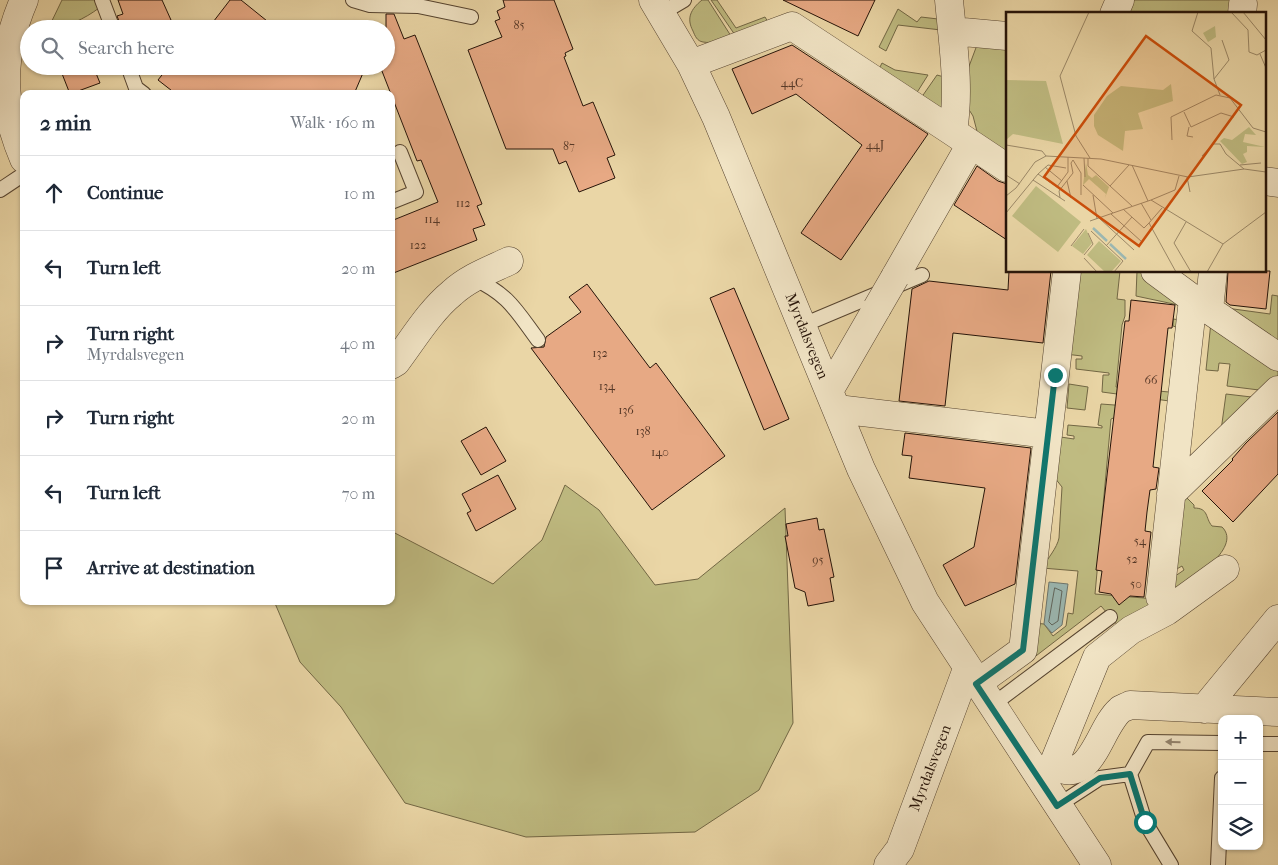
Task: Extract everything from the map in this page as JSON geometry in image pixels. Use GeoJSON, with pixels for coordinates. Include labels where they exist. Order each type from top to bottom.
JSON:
{"type":"FeatureCollection","features":[{"type":"Feature","properties":{"kind":"street"},"geometry":{"type":"LineString","coordinates":[[20,148],[10,122],[5,100],[6,70],[10,45],[24,0]]}},
{"type":"Feature","properties":{"kind":"street"},"geometry":{"type":"LineString","coordinates":[[949,0],[956,112],[962,138],[833,400],[1048,434]]}},
{"type":"Feature","properties":{"kind":"street"},"geometry":{"type":"LineString","coordinates":[[1115,12],[1120,0]]}},
{"type":"Feature","properties":{"kind":"street","name":"Myrdalsvegen"},"geometry":{"type":"LineString","coordinates":[[666,4],[691,64],[716,116],[861,470],[921,594],[991,706],[1097,865]]}},
{"type":"Feature","properties":{"kind":"street"},"geometry":{"type":"LineString","coordinates":[[691,64],[792,26],[1006,167]]}},
{"type":"Feature","properties":{"kind":"street"},"geometry":{"type":"LineString","coordinates":[[952,31],[1006,36]]}},
{"type":"Feature","properties":{"kind":"street"},"geometry":{"type":"LineString","coordinates":[[395,363],[437,307],[452,292],[473,278],[509,261]]}},
{"type":"Feature","properties":{"kind":"street"},"geometry":{"type":"LineString","coordinates":[[972,676],[1023,650],[1067,272]]}},
{"type":"Feature","properties":{"kind":"street"},"geometry":{"type":"LineString","coordinates":[[1156,272],[1278,357]]}},
{"type":"Feature","properties":{"kind":"street"},"geometry":{"type":"LineString","coordinates":[[1160,597],[1171,494],[1201,305],[1213,272]]}},
{"type":"Feature","properties":{"kind":"street"},"geometry":{"type":"LineString","coordinates":[[1171,494],[1278,390]]}},
{"type":"Feature","properties":{"kind":"street"},"geometry":{"type":"LineString","coordinates":[[1225,569],[1167,611],[1131,630],[1097,657],[1053,764],[1070,771],[1080,768],[1089,759],[1119,711],[1130,705],[1278,712]]}},
{"type":"Feature","properties":{"kind":"street"},"geometry":{"type":"LineString","coordinates":[[1204,709],[1278,619]]}},
{"type":"Feature","properties":{"kind":"street","name":"Myrdalsvegen"},"geometry":{"type":"LineString","coordinates":[[888,865],[900,849],[972,676]]}},
{"type":"Feature","properties":{"kind":"lane"},"geometry":{"type":"LineString","coordinates":[[102,0],[110,20]]}},
{"type":"Feature","properties":{"kind":"lane"},"geometry":{"type":"LineString","coordinates":[[354,0],[370,5],[418,6],[471,16]]}},
{"type":"Feature","properties":{"kind":"lane"},"geometry":{"type":"LineString","coordinates":[[131,75],[136,88],[139,90]]}},
{"type":"Feature","properties":{"kind":"lane"},"geometry":{"type":"LineString","coordinates":[[395,200],[416,192],[400,152]]}},
{"type":"Feature","properties":{"kind":"lane"},"geometry":{"type":"LineString","coordinates":[[0,190],[20,177]]}},
{"type":"Feature","properties":{"kind":"lane"},"geometry":{"type":"LineString","coordinates":[[803,325],[922,275]]}},
{"type":"Feature","properties":{"kind":"lane"},"geometry":{"type":"LineString","coordinates":[[473,278],[495,289],[510,302],[538,340]]}},
{"type":"Feature","properties":{"kind":"lane"},"geometry":{"type":"LineString","coordinates":[[991,706],[1110,617]]}},
{"type":"Feature","properties":{"kind":"lane"},"geometry":{"type":"LineString","coordinates":[[1171,865],[1145,822],[1130,774],[1148,742],[1218,743]]}},
{"type":"Feature","properties":{"kind":"lane"},"geometry":{"type":"LineString","coordinates":[[1263,744],[1278,744]]}},
{"type":"Feature","properties":{"kind":"lane"},"geometry":{"type":"LineString","coordinates":[[1057,806],[1100,778],[1130,774]]}},
{"type":"Feature","properties":{"kind":"lane"},"geometry":{"type":"LineString","coordinates":[[1218,865],[1221,805]]}},
{"type":"Feature","properties":{"kind":"shaded area"},"geometry":{"type":"Polygon","coordinates":[[[62,0],[96,0],[99,8],[79,20],[52,20],[62,0]]]}},
{"type":"Feature","properties":{"kind":"shaded area"},"geometry":{"type":"Polygon","coordinates":[[[702,0],[708,0],[731,36],[710,42],[701,41],[696,38],[690,18],[692,10],[702,0]]]}},
{"type":"Feature","properties":{"kind":"shaded area"},"geometry":{"type":"Polygon","coordinates":[[[711,0],[717,0],[736,28],[765,17],[768,22],[735,35],[711,0]]]}},
{"type":"Feature","properties":{"kind":"shaded area"},"geometry":{"type":"Polygon","coordinates":[[[1127,0],[1248,0],[1232,12],[1122,12],[1127,0]]]}},
{"type":"Feature","properties":{"kind":"shaded area"},"geometry":{"type":"Polygon","coordinates":[[[898,9],[917,22],[921,17],[938,19],[941,30],[898,25],[886,51],[879,47],[898,9]]]}},
{"type":"Feature","properties":{"kind":"shaded area"},"geometry":{"type":"Polygon","coordinates":[[[977,45],[1006,49],[1006,151],[978,135],[973,116],[966,105],[965,77],[977,45]]]}},
{"type":"Feature","properties":{"kind":"shaded area"},"geometry":{"type":"Polygon","coordinates":[[[882,63],[895,70],[928,75],[916,94],[879,69],[882,63]]]}},
{"type":"Feature","properties":{"kind":"shaded area"},"geometry":{"type":"Polygon","coordinates":[[[937,75],[944,77],[945,114],[921,98],[937,75]]]}},
{"type":"Feature","properties":{"kind":"shaded area"},"geometry":{"type":"Polygon","coordinates":[[[1073,272],[1120,272],[1117,299],[1125,300],[1125,316],[1122,325],[1116,387],[1169,392],[1176,327],[1173,326],[1173,319],[1181,320],[1183,306],[1136,296],[1137,272],[1142,272],[1187,305],[1177,402],[1102,392],[1103,375],[1109,375],[1109,373],[1076,369],[1076,359],[1082,359],[1082,356],[1065,354],[1073,272]]]}},
{"type":"Feature","properties":{"kind":"shaded area"},"geometry":{"type":"Polygon","coordinates":[[[1272,295],[1278,296],[1278,341],[1219,307],[1270,314],[1272,295]]]}},
{"type":"Feature","properties":{"kind":"shaded area"},"geometry":{"type":"Polygon","coordinates":[[[1211,322],[1278,368],[1278,380],[1267,391],[1227,386],[1230,364],[1219,363],[1218,371],[1206,370],[1211,322]]]}},
{"type":"Feature","properties":{"kind":"shaded area"},"geometry":{"type":"Polygon","coordinates":[[[1069,384],[1088,387],[1085,410],[1067,408],[1069,384]]]}},
{"type":"Feature","properties":{"kind":"shaded area"},"geometry":{"type":"Polygon","coordinates":[[[1226,394],[1260,398],[1220,438],[1226,394]]]}},
{"type":"Feature","properties":{"kind":"shaded area"},"geometry":{"type":"Polygon","coordinates":[[[1101,404],[1141,407],[1111,419],[1095,594],[1156,599],[1160,603],[1119,627],[1101,606],[1015,672],[1034,623],[1044,624],[1053,636],[1066,626],[1068,613],[1073,614],[1078,571],[1042,568],[1059,538],[1062,487],[1051,473],[1054,436],[1074,439],[1074,436],[1067,435],[1068,425],[1102,428],[1102,426],[1098,425],[1101,404]]]}},
{"type":"Feature","properties":{"kind":"shaded area"},"geometry":{"type":"Polygon","coordinates":[[[565,485],[599,510],[655,585],[698,579],[785,508],[793,723],[759,790],[695,832],[526,837],[405,803],[341,707],[300,662],[276,605],[395,605],[395,533],[493,584],[542,540],[565,485]]]}},
{"type":"Feature","properties":{"kind":"shaded area"},"geometry":{"type":"Polygon","coordinates":[[[1182,493],[1194,505],[1194,508],[1199,508],[1204,512],[1212,526],[1222,527],[1227,536],[1225,545],[1210,565],[1170,597],[1168,581],[1184,570],[1182,566],[1168,574],[1182,493]]]}},
{"type":"Feature","properties":{"kind":"water"},"geometry":{"type":"Polygon","coordinates":[[[1049,582],[1068,584],[1062,625],[1052,633],[1044,624],[1049,582]]]}},
{"type":"Feature","properties":{"kind":"building"},"geometry":{"type":"Polygon","coordinates":[[[118,0],[162,0],[171,20],[119,20],[117,16],[123,14],[118,0]]]}},
{"type":"Feature","properties":{"kind":"building"},"geometry":{"type":"Polygon","coordinates":[[[230,0],[241,0],[266,20],[215,20],[230,0]]]}},
{"type":"Feature","properties":{"kind":"building"},"geometry":{"type":"Polygon","coordinates":[[[503,0],[554,0],[573,49],[565,53],[566,56],[564,57],[583,106],[593,102],[615,155],[607,158],[615,178],[579,192],[566,161],[559,164],[553,149],[506,149],[468,50],[502,37],[495,21],[500,19],[497,11],[505,7],[503,0]]]}},
{"type":"Feature","properties":{"kind":"building"},"geometry":{"type":"Polygon","coordinates":[[[783,0],[875,0],[858,36],[783,0]]]}},
{"type":"Feature","properties":{"kind":"building"},"geometry":{"type":"Polygon","coordinates":[[[386,14],[394,14],[404,39],[415,35],[482,204],[477,206],[485,225],[473,229],[477,240],[395,272],[395,219],[438,202],[421,160],[417,161],[395,105],[395,90],[389,90],[384,75],[395,75],[395,20],[386,20],[386,14]]]}},
{"type":"Feature","properties":{"kind":"building"},"geometry":{"type":"Polygon","coordinates":[[[792,45],[928,134],[841,260],[801,233],[862,145],[796,94],[752,114],[732,69],[792,45]]]}},
{"type":"Feature","properties":{"kind":"building"},"geometry":{"type":"Polygon","coordinates":[[[63,75],[97,75],[100,83],[81,90],[68,90],[63,75]]]}},
{"type":"Feature","properties":{"kind":"building"},"geometry":{"type":"Polygon","coordinates":[[[162,75],[362,75],[356,90],[171,90],[158,80],[162,75]]]}},
{"type":"Feature","properties":{"kind":"building"},"geometry":{"type":"Polygon","coordinates":[[[977,166],[998,181],[1006,184],[1006,239],[954,205],[977,166]]]}},
{"type":"Feature","properties":{"kind":"building"},"geometry":{"type":"Polygon","coordinates":[[[1270,271],[1266,309],[1230,305],[1226,302],[1228,272],[1270,271]]]}},
{"type":"Feature","properties":{"kind":"building"},"geometry":{"type":"Polygon","coordinates":[[[1009,272],[1051,272],[1043,343],[953,333],[945,406],[899,401],[912,289],[929,281],[1008,290],[1009,272]]]}},
{"type":"Feature","properties":{"kind":"building"},"geometry":{"type":"Polygon","coordinates":[[[587,284],[650,368],[656,363],[725,456],[652,510],[531,348],[544,347],[546,337],[581,312],[569,297],[587,284]]]}},
{"type":"Feature","properties":{"kind":"building"},"geometry":{"type":"Polygon","coordinates":[[[734,288],[789,419],[764,430],[710,298],[734,288]]]}},
{"type":"Feature","properties":{"kind":"building"},"geometry":{"type":"Polygon","coordinates":[[[1131,300],[1175,305],[1172,328],[1168,328],[1153,467],[1159,468],[1156,489],[1150,490],[1147,512],[1145,531],[1151,532],[1144,597],[1130,596],[1119,605],[1111,594],[1099,592],[1102,571],[1096,570],[1125,321],[1129,321],[1131,300]]]}},
{"type":"Feature","properties":{"kind":"building"},"geometry":{"type":"Polygon","coordinates":[[[1278,412],[1278,474],[1233,522],[1202,491],[1233,460],[1246,443],[1278,412]]]}},
{"type":"Feature","properties":{"kind":"building"},"geometry":{"type":"Polygon","coordinates":[[[486,427],[506,461],[481,475],[461,441],[486,427]]]}},
{"type":"Feature","properties":{"kind":"building"},"geometry":{"type":"Polygon","coordinates":[[[905,433],[1031,448],[1015,584],[965,606],[943,565],[974,547],[985,488],[909,478],[912,456],[902,455],[905,433]]]}},
{"type":"Feature","properties":{"kind":"building"},"geometry":{"type":"Polygon","coordinates":[[[498,475],[516,509],[476,531],[467,513],[471,511],[462,494],[498,475]]]}},
{"type":"Feature","properties":{"kind":"building"},"geometry":{"type":"Polygon","coordinates":[[[817,518],[819,530],[824,529],[834,577],[830,578],[834,601],[808,606],[805,592],[795,588],[785,536],[788,536],[786,524],[817,518]]]}},
{"type":"Feature","properties":{"kind":"route"},"geometry":{"type":"LineString","coordinates":[[1055,375],[1023,650],[976,684],[1057,806],[1100,778],[1130,774],[1145,822]]}}]}
